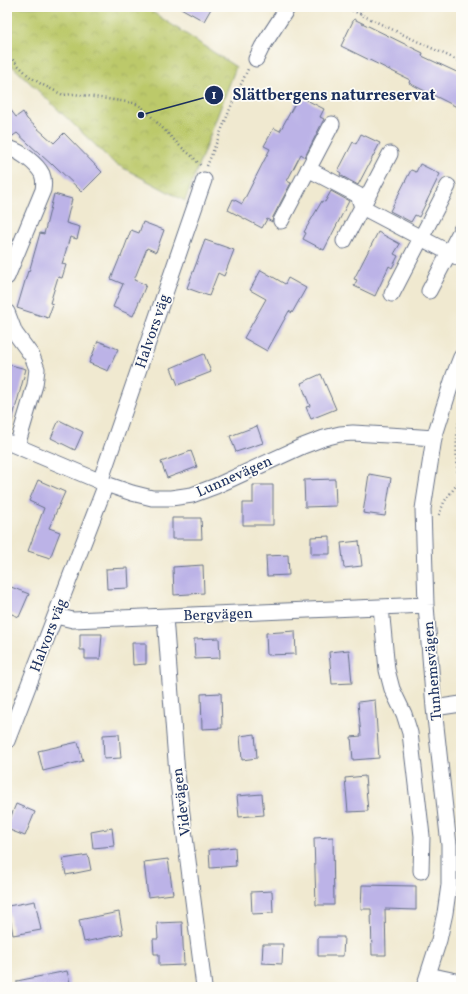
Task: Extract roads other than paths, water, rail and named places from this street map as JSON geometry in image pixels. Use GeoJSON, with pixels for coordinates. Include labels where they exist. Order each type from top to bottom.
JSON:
{"type":"FeatureCollection","features":[{"type":"Feature","properties":{"kind":"street"},"geometry":{"type":"LineString","coordinates":[[256,59],[288,7]]}},
{"type":"Feature","properties":{"kind":"street"},"geometry":{"type":"LineString","coordinates":[[281,221],[332,124]]}},
{"type":"Feature","properties":{"kind":"street"},"geometry":{"type":"LineString","coordinates":[[7,150],[11,148],[21,152],[42,173],[44,182],[43,190],[7,277]]}},
{"type":"Feature","properties":{"kind":"street"},"geometry":{"type":"LineString","coordinates":[[344,241],[390,154]]}},
{"type":"Feature","properties":{"kind":"street"},"geometry":{"type":"LineString","coordinates":[[308,169],[358,195],[362,207],[455,256]]}},
{"type":"Feature","properties":{"kind":"street","name":"Halvors väg"},"geometry":{"type":"LineString","coordinates":[[7,741],[56,616],[103,483],[204,180]]}},
{"type":"Feature","properties":{"kind":"street"},"geometry":{"type":"LineString","coordinates":[[392,294],[448,186]]}},
{"type":"Feature","properties":{"kind":"street"},"geometry":{"type":"LineString","coordinates":[[429,291],[455,256],[461,230]]}},
{"type":"Feature","properties":{"kind":"street","name":"Lunnevägen"},"geometry":{"type":"LineString","coordinates":[[7,312],[15,333],[32,356],[38,369],[35,385],[12,444],[103,483],[132,493],[152,498],[171,498],[192,495],[216,486],[303,446],[329,437],[353,433],[434,438]]}},
{"type":"Feature","properties":{"kind":"street","name":"Tunhemsvägen"},"geometry":{"type":"LineString","coordinates":[[426,981],[446,914],[449,885],[449,845],[434,708],[426,605],[423,509],[434,438],[461,356]]}},
{"type":"Feature","properties":{"kind":"street","name":"Bergvägen"},"geometry":{"type":"LineString","coordinates":[[56,616],[73,620],[426,605]]}},
{"type":"Feature","properties":{"kind":"street"},"geometry":{"type":"LineString","coordinates":[[381,607],[387,670],[392,689],[404,714],[410,733],[422,836],[421,871]]}},
{"type":"Feature","properties":{"kind":"street","name":"Videvägen"},"geometry":{"type":"LineString","coordinates":[[165,617],[177,774],[204,987]]}},
{"type":"Feature","properties":{"kind":"street"},"geometry":{"type":"LineString","coordinates":[[434,708],[461,704]]}},
{"type":"Feature","properties":{"kind":"street"},"geometry":{"type":"LineString","coordinates":[[426,981],[461,982]]}},
{"type":"Feature","properties":{"kind":"place","name":"Slättbergens naturreservat"},"geometry":{"type":"Point","coordinates":[141,115]}}]}
